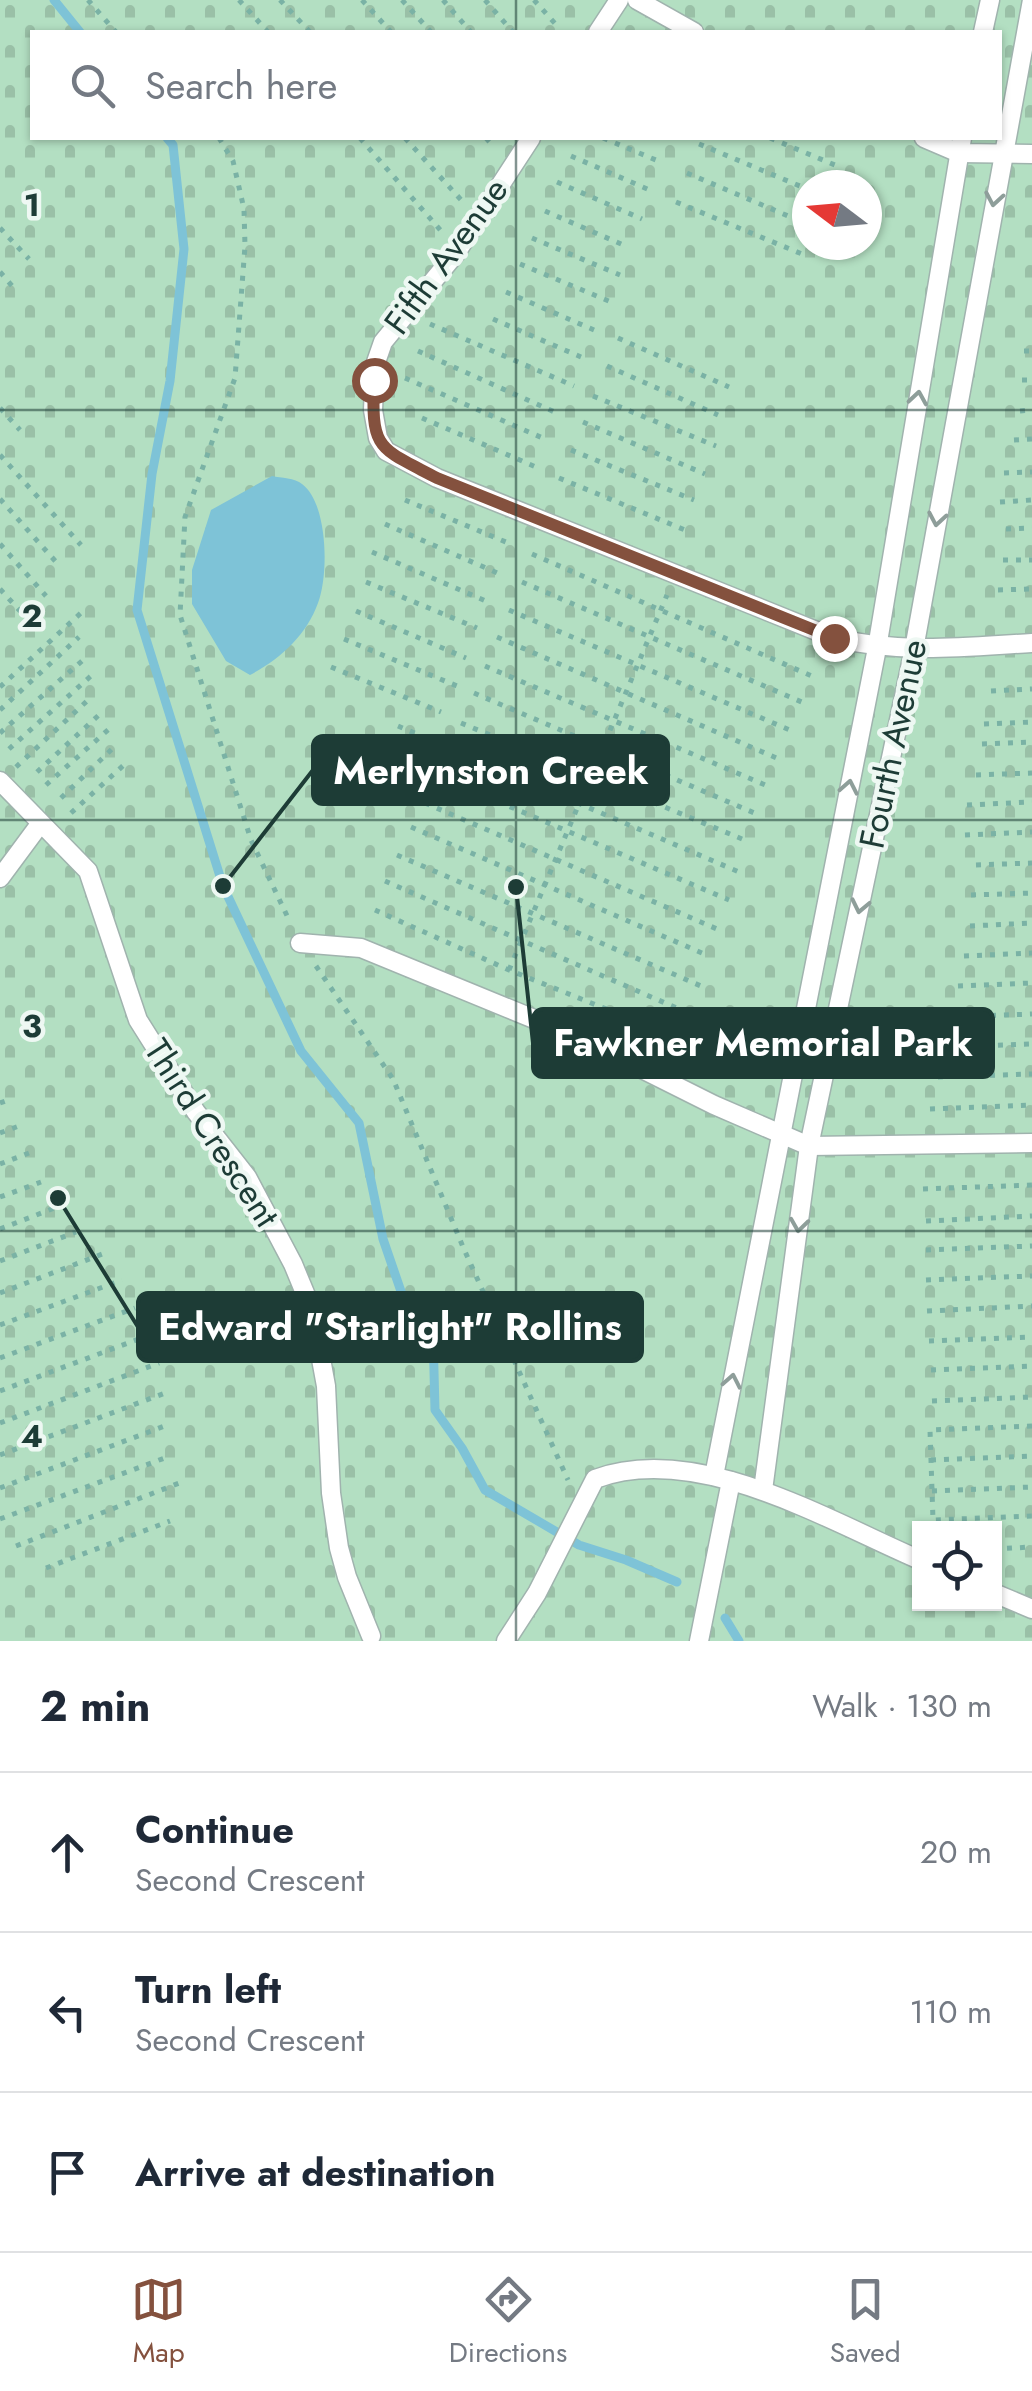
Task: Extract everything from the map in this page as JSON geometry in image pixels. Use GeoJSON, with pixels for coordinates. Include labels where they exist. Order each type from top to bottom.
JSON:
{"type":"FeatureCollection","features":[{"type":"Feature","properties":{"kind":"lane"},"geometry":{"type":"LineString","coordinates":[[599,30],[619,0]]}},
{"type":"Feature","properties":{"kind":"lane"},"geometry":{"type":"LineString","coordinates":[[637,0],[690,30]]}},
{"type":"Feature","properties":{"kind":"lane"},"geometry":{"type":"LineString","coordinates":[[983,30],[990,0]]}},
{"type":"Feature","properties":{"kind":"lane","name":"Fourth Avenue"},"geometry":{"type":"LineString","coordinates":[[762,1490],[810,1146],[914,649],[1032,0]]}},
{"type":"Feature","properties":{"kind":"lane","name":"Fifth Avenue"},"geometry":{"type":"LineString","coordinates":[[529,140],[456,253],[383,342],[374,380],[374,424],[386,451],[437,478],[676,574]]}},
{"type":"Feature","properties":{"kind":"lane"},"geometry":{"type":"LineString","coordinates":[[934,140],[1002,156],[1032,154]]}},
{"type":"Feature","properties":{"kind":"lane","name":"Fourth Avenue"},"geometry":{"type":"LineString","coordinates":[[698,1641],[780,1136],[877,648],[960,145]]}},
{"type":"Feature","properties":{"kind":"lane"},"geometry":{"type":"LineString","coordinates":[[676,574],[834,638],[877,648],[1032,642]]}},
{"type":"Feature","properties":{"kind":"lane","name":"Third Crescent"},"geometry":{"type":"LineString","coordinates":[[0,781],[88,871],[138,1020],[196,1112],[247,1176],[299,1279],[312,1310],[326,1386],[339,1548],[346,1578],[372,1639]]}},
{"type":"Feature","properties":{"kind":"lane"},"geometry":{"type":"LineString","coordinates":[[0,878],[40,824]]}},
{"type":"Feature","properties":{"kind":"lane"},"geometry":{"type":"LineString","coordinates":[[300,942],[361,948],[578,1037],[780,1136],[810,1146],[1032,1143]]}},
{"type":"Feature","properties":{"kind":"lane"},"geometry":{"type":"LineString","coordinates":[[506,1641],[537,1592],[595,1479],[618,1470],[650,1467],[762,1490],[912,1556]]}},
{"type":"Feature","properties":{"kind":"lane"},"geometry":{"type":"LineString","coordinates":[[1002,1596],[1032,1609]]}},
{"type":"Feature","properties":{"kind":"path"},"geometry":{"type":"LineString","coordinates":[[88,0],[114,30]]}},
{"type":"Feature","properties":{"kind":"path"},"geometry":{"type":"LineString","coordinates":[[239,0],[266,30]]}},
{"type":"Feature","properties":{"kind":"path"},"geometry":{"type":"LineString","coordinates":[[280,0],[308,30]]}},
{"type":"Feature","properties":{"kind":"path"},"geometry":{"type":"LineString","coordinates":[[362,0],[389,30]]}},
{"type":"Feature","properties":{"kind":"path"},"geometry":{"type":"LineString","coordinates":[[402,0],[429,30]]}},
{"type":"Feature","properties":{"kind":"path"},"geometry":{"type":"LineString","coordinates":[[443,0],[470,30]]}},
{"type":"Feature","properties":{"kind":"path"},"geometry":{"type":"LineString","coordinates":[[484,0],[511,30]]}},
{"type":"Feature","properties":{"kind":"path"},"geometry":{"type":"LineString","coordinates":[[534,0],[559,28]]}},
{"type":"Feature","properties":{"kind":"path"},"geometry":{"type":"LineString","coordinates":[[220,140],[233,161],[244,208],[245,246],[235,378],[185,517],[180,615],[251,840],[300,942],[392,1079],[576,1513]]}},
{"type":"Feature","properties":{"kind":"path"},"geometry":{"type":"LineString","coordinates":[[362,140],[444,234]]}},
{"type":"Feature","properties":{"kind":"path"},"geometry":{"type":"LineString","coordinates":[[407,140],[472,211]]}},
{"type":"Feature","properties":{"kind":"path"},"geometry":{"type":"LineString","coordinates":[[488,140],[494,148]]}},
{"type":"Feature","properties":{"kind":"path"},"geometry":{"type":"LineString","coordinates":[[608,140],[662,163]]}},
{"type":"Feature","properties":{"kind":"path"},"geometry":{"type":"LineString","coordinates":[[775,140],[834,165]]}},
{"type":"Feature","properties":{"kind":"path"},"geometry":{"type":"LineString","coordinates":[[699,144],[792,183]]}},
{"type":"Feature","properties":{"kind":"path"},"geometry":{"type":"LineString","coordinates":[[571,156],[652,191]]}},
{"type":"Feature","properties":{"kind":"path"},"geometry":{"type":"LineString","coordinates":[[687,173],[792,218]]}},
{"type":"Feature","properties":{"kind":"path"},"geometry":{"type":"LineString","coordinates":[[557,182],[642,219]]}},
{"type":"Feature","properties":{"kind":"path"},"geometry":{"type":"LineString","coordinates":[[676,202],[792,250]]}},
{"type":"Feature","properties":{"kind":"path"},"geometry":{"type":"LineString","coordinates":[[545,211],[628,246]]}},
{"type":"Feature","properties":{"kind":"path"},"geometry":{"type":"LineString","coordinates":[[0,228],[29,259]]}},
{"type":"Feature","properties":{"kind":"path"},"geometry":{"type":"LineString","coordinates":[[532,238],[620,275]]}},
{"type":"Feature","properties":{"kind":"path"},"geometry":{"type":"LineString","coordinates":[[520,264],[611,302]]}},
{"type":"Feature","properties":{"kind":"path"},"geometry":{"type":"LineString","coordinates":[[0,272],[14,288]]}},
{"type":"Feature","properties":{"kind":"path"},"geometry":{"type":"LineString","coordinates":[[506,292],[594,330]]}},
{"type":"Feature","properties":{"kind":"path"},"geometry":{"type":"LineString","coordinates":[[493,320],[582,357]]}},
{"type":"Feature","properties":{"kind":"path"},"geometry":{"type":"LineString","coordinates":[[430,324],[574,386]]}},
{"type":"Feature","properties":{"kind":"path"},"geometry":{"type":"LineString","coordinates":[[618,338],[729,387]]}},
{"type":"Feature","properties":{"kind":"path"},"geometry":{"type":"LineString","coordinates":[[418,351],[559,414]]}},
{"type":"Feature","properties":{"kind":"path"},"geometry":{"type":"LineString","coordinates":[[1024,352],[1032,351]]}},
{"type":"Feature","properties":{"kind":"path"},"geometry":{"type":"LineString","coordinates":[[607,366],[718,415]]}},
{"type":"Feature","properties":{"kind":"path"},"geometry":{"type":"LineString","coordinates":[[405,378],[545,440]]}},
{"type":"Feature","properties":{"kind":"path"},"geometry":{"type":"LineString","coordinates":[[1022,380],[1032,380]]}},
{"type":"Feature","properties":{"kind":"path"},"geometry":{"type":"LineString","coordinates":[[593,396],[716,446]]}},
{"type":"Feature","properties":{"kind":"path"},"geometry":{"type":"LineString","coordinates":[[0,408],[20,430]]}},
{"type":"Feature","properties":{"kind":"path"},"geometry":{"type":"LineString","coordinates":[[1020,411],[1032,410]]}},
{"type":"Feature","properties":{"kind":"path"},"geometry":{"type":"LineString","coordinates":[[422,418],[536,467]]}},
{"type":"Feature","properties":{"kind":"path"},"geometry":{"type":"LineString","coordinates":[[582,422],[705,474]]}},
{"type":"Feature","properties":{"kind":"path"},"geometry":{"type":"LineString","coordinates":[[1014,440],[1032,440]]}},
{"type":"Feature","properties":{"kind":"path"},"geometry":{"type":"LineString","coordinates":[[571,450],[694,500]]}},
{"type":"Feature","properties":{"kind":"path"},"geometry":{"type":"LineString","coordinates":[[0,455],[81,545]]}},
{"type":"Feature","properties":{"kind":"path"},"geometry":{"type":"LineString","coordinates":[[1004,474],[1032,472]]}},
{"type":"Feature","properties":{"kind":"path"},"geometry":{"type":"LineString","coordinates":[[559,478],[685,530]]}},
{"type":"Feature","properties":{"kind":"path"},"geometry":{"type":"LineString","coordinates":[[0,499],[57,562]]}},
{"type":"Feature","properties":{"kind":"path"},"geometry":{"type":"LineString","coordinates":[[405,500],[513,544]]}},
{"type":"Feature","properties":{"kind":"path"},"geometry":{"type":"LineString","coordinates":[[1000,502],[1032,500]]}},
{"type":"Feature","properties":{"kind":"path"},"geometry":{"type":"LineString","coordinates":[[385,524],[502,575]]}},
{"type":"Feature","properties":{"kind":"path"},"geometry":{"type":"LineString","coordinates":[[1006,529],[1032,528]]}},
{"type":"Feature","properties":{"kind":"path"},"geometry":{"type":"LineString","coordinates":[[0,544],[46,596]]}},
{"type":"Feature","properties":{"kind":"path"},"geometry":{"type":"LineString","coordinates":[[372,552],[488,602]]}},
{"type":"Feature","properties":{"kind":"path"},"geometry":{"type":"LineString","coordinates":[[532,554],[814,677]]}},
{"type":"Feature","properties":{"kind":"path"},"geometry":{"type":"LineString","coordinates":[[1003,560],[1032,560]]}},
{"type":"Feature","properties":{"kind":"path"},"geometry":{"type":"LineString","coordinates":[[509,970],[676,574]]}},
{"type":"Feature","properties":{"kind":"path"},"geometry":{"type":"LineString","coordinates":[[366,582],[477,628]]}},
{"type":"Feature","properties":{"kind":"path"},"geometry":{"type":"LineString","coordinates":[[522,582],[804,703]]}},
{"type":"Feature","properties":{"kind":"path"},"geometry":{"type":"LineString","coordinates":[[0,588],[21,612]]}},
{"type":"Feature","properties":{"kind":"path"},"geometry":{"type":"LineString","coordinates":[[998,590],[1032,589]]}},
{"type":"Feature","properties":{"kind":"path"},"geometry":{"type":"LineString","coordinates":[[509,610],[792,730]]}},
{"type":"Feature","properties":{"kind":"path"},"geometry":{"type":"LineString","coordinates":[[356,611],[466,658]]}},
{"type":"Feature","properties":{"kind":"path"},"geometry":{"type":"LineString","coordinates":[[0,687],[82,612]]}},
{"type":"Feature","properties":{"kind":"path"},"geometry":{"type":"LineString","coordinates":[[0,710],[79,637]]}},
{"type":"Feature","properties":{"kind":"path"},"geometry":{"type":"LineString","coordinates":[[497,637],[781,760]]}},
{"type":"Feature","properties":{"kind":"path"},"geometry":{"type":"LineString","coordinates":[[344,638],[457,686]]}},
{"type":"Feature","properties":{"kind":"path"},"geometry":{"type":"LineString","coordinates":[[0,733],[82,660]]}},
{"type":"Feature","properties":{"kind":"path"},"geometry":{"type":"LineString","coordinates":[[485,666],[770,787]]}},
{"type":"Feature","properties":{"kind":"path"},"geometry":{"type":"LineString","coordinates":[[331,667],[441,712]]}},
{"type":"Feature","properties":{"kind":"path"},"geometry":{"type":"LineString","coordinates":[[9,749],[92,676]]}},
{"type":"Feature","properties":{"kind":"path"},"geometry":{"type":"LineString","coordinates":[[990,691],[1032,690]]}},
{"type":"Feature","properties":{"kind":"path"},"geometry":{"type":"LineString","coordinates":[[474,693],[760,816]]}},
{"type":"Feature","properties":{"kind":"path"},"geometry":{"type":"LineString","coordinates":[[22,761],[87,701]]}},
{"type":"Feature","properties":{"kind":"path"},"geometry":{"type":"LineString","coordinates":[[37,772],[100,714]]}},
{"type":"Feature","properties":{"kind":"path"},"geometry":{"type":"LineString","coordinates":[[461,722],[747,841]]}},
{"type":"Feature","properties":{"kind":"path"},"geometry":{"type":"LineString","coordinates":[[984,724],[1032,722]]}},
{"type":"Feature","properties":{"kind":"path"},"geometry":{"type":"LineString","coordinates":[[398,726],[739,872]]}},
{"type":"Feature","properties":{"kind":"path"},"geometry":{"type":"LineString","coordinates":[[46,785],[109,729]]}},
{"type":"Feature","properties":{"kind":"path"},"geometry":{"type":"LineString","coordinates":[[982,744],[1032,742]]}},
{"type":"Feature","properties":{"kind":"path"},"geometry":{"type":"LineString","coordinates":[[61,798],[112,749]]}},
{"type":"Feature","properties":{"kind":"path"},"geometry":{"type":"LineString","coordinates":[[71,813],[126,763]]}},
{"type":"Feature","properties":{"kind":"path"},"geometry":{"type":"LineString","coordinates":[[976,775],[1032,773]]}},
{"type":"Feature","properties":{"kind":"path"},"geometry":{"type":"LineString","coordinates":[[438,776],[729,900]]}},
{"type":"Feature","properties":{"kind":"path"},"geometry":{"type":"LineString","coordinates":[[967,804],[1032,802]]}},
{"type":"Feature","properties":{"kind":"path"},"geometry":{"type":"LineString","coordinates":[[425,803],[716,929]]}},
{"type":"Feature","properties":{"kind":"path"},"geometry":{"type":"LineString","coordinates":[[410,826],[709,956]]}},
{"type":"Feature","properties":{"kind":"path"},"geometry":{"type":"LineString","coordinates":[[965,835],[1032,832]]}},
{"type":"Feature","properties":{"kind":"path"},"geometry":{"type":"LineString","coordinates":[[397,855],[701,986]]}},
{"type":"Feature","properties":{"kind":"path"},"geometry":{"type":"LineString","coordinates":[[976,865],[1032,863]]}},
{"type":"Feature","properties":{"kind":"path"},"geometry":{"type":"LineString","coordinates":[[385,882],[695,1016]]}},
{"type":"Feature","properties":{"kind":"path"},"geometry":{"type":"LineString","coordinates":[[971,896],[1032,893]]}},
{"type":"Feature","properties":{"kind":"path"},"geometry":{"type":"LineString","coordinates":[[375,910],[509,970],[691,1043]]}},
{"type":"Feature","properties":{"kind":"path"},"geometry":{"type":"LineString","coordinates":[[970,926],[1032,923]]}},
{"type":"Feature","properties":{"kind":"path"},"geometry":{"type":"LineString","coordinates":[[964,956],[1032,953]]}},
{"type":"Feature","properties":{"kind":"path"},"geometry":{"type":"LineString","coordinates":[[958,986],[1032,983]]}},
{"type":"Feature","properties":{"kind":"path"},"geometry":{"type":"LineString","coordinates":[[952,1017],[1032,1014]]}},
{"type":"Feature","properties":{"kind":"path"},"geometry":{"type":"LineString","coordinates":[[946,1047],[1032,1044]]}},
{"type":"Feature","properties":{"kind":"path"},"geometry":{"type":"LineString","coordinates":[[938,1078],[1032,1074]]}},
{"type":"Feature","properties":{"kind":"path"},"geometry":{"type":"LineString","coordinates":[[0,1103],[11,1099]]}},
{"type":"Feature","properties":{"kind":"path"},"geometry":{"type":"LineString","coordinates":[[930,1109],[1032,1104]]}},
{"type":"Feature","properties":{"kind":"path"},"geometry":{"type":"LineString","coordinates":[[0,1133],[19,1126]]}},
{"type":"Feature","properties":{"kind":"path"},"geometry":{"type":"LineString","coordinates":[[0,1164],[30,1152]]}},
{"type":"Feature","properties":{"kind":"path"},"geometry":{"type":"LineString","coordinates":[[0,1197],[41,1182]]}},
{"type":"Feature","properties":{"kind":"path"},"geometry":{"type":"LineString","coordinates":[[923,1190],[1032,1185]]}},
{"type":"Feature","properties":{"kind":"path"},"geometry":{"type":"LineString","coordinates":[[0,1229],[70,1202]]}},
{"type":"Feature","properties":{"kind":"path"},"geometry":{"type":"LineString","coordinates":[[926,1220],[1032,1216]]}},
{"type":"Feature","properties":{"kind":"path"},"geometry":{"type":"LineString","coordinates":[[0,1261],[76,1232]]}},
{"type":"Feature","properties":{"kind":"path"},"geometry":{"type":"LineString","coordinates":[[926,1250],[1032,1246]]}},
{"type":"Feature","properties":{"kind":"path"},"geometry":{"type":"LineString","coordinates":[[0,1294],[105,1253]]}},
{"type":"Feature","properties":{"kind":"path"},"geometry":{"type":"LineString","coordinates":[[926,1280],[1032,1276]]}},
{"type":"Feature","properties":{"kind":"path"},"geometry":{"type":"LineString","coordinates":[[0,1325],[122,1280]]}},
{"type":"Feature","properties":{"kind":"path"},"geometry":{"type":"LineString","coordinates":[[927,1311],[1032,1306]]}},
{"type":"Feature","properties":{"kind":"path"},"geometry":{"type":"LineString","coordinates":[[0,1358],[135,1308]]}},
{"type":"Feature","properties":{"kind":"path"},"geometry":{"type":"LineString","coordinates":[[0,1391],[144,1337]]}},
{"type":"Feature","properties":{"kind":"path"},"geometry":{"type":"LineString","coordinates":[[928,1341],[1032,1337]]}},
{"type":"Feature","properties":{"kind":"path"},"geometry":{"type":"LineString","coordinates":[[0,1423],[160,1363]]}},
{"type":"Feature","properties":{"kind":"path"},"geometry":{"type":"LineString","coordinates":[[931,1370],[1032,1366]]}},
{"type":"Feature","properties":{"kind":"path"},"geometry":{"type":"LineString","coordinates":[[0,1455],[165,1393]]}},
{"type":"Feature","properties":{"kind":"path"},"geometry":{"type":"LineString","coordinates":[[932,1401],[1032,1397]]}},
{"type":"Feature","properties":{"kind":"path"},"geometry":{"type":"LineString","coordinates":[[0,1488],[170,1424]]}},
{"type":"Feature","properties":{"kind":"path"},"geometry":{"type":"LineString","coordinates":[[1032,1426],[930,1430],[933,1520],[1032,1516]]}},
{"type":"Feature","properties":{"kind":"path"},"geometry":{"type":"LineString","coordinates":[[0,1519],[170,1456]]}},
{"type":"Feature","properties":{"kind":"path"},"geometry":{"type":"LineString","coordinates":[[931,1460],[1032,1456]]}},
{"type":"Feature","properties":{"kind":"path"},"geometry":{"type":"LineString","coordinates":[[16,1546],[182,1482]]}},
{"type":"Feature","properties":{"kind":"path"},"geometry":{"type":"LineString","coordinates":[[932,1491],[1032,1487]]}},
{"type":"Feature","properties":{"kind":"path"},"geometry":{"type":"LineString","coordinates":[[46,1568],[170,1520]]}},
{"type":"Feature","properties":{"kind":"path"},"geometry":{"type":"LineString","coordinates":[[1002,1548],[1032,1547]]}},
{"type":"Feature","properties":{"kind":"green space"},"geometry":{"type":"Polygon","coordinates":[[[0,0],[1032,0],[1032,1641],[0,1641],[0,0]]]}},
{"type":"Feature","properties":{"kind":"water"},"geometry":{"type":"Polygon","coordinates":[[[272,476],[299,482],[311,493],[324,540],[324,575],[318,603],[299,636],[272,662],[250,675],[226,661],[192,604],[192,570],[211,510],[272,476]]]}},
{"type":"Feature","properties":{"kind":"waterway"},"geometry":{"type":"LineString","coordinates":[[54,0],[78,30]]}},
{"type":"Feature","properties":{"kind":"waterway"},"geometry":{"type":"LineString","coordinates":[[169,140],[173,145],[184,249],[170,381],[152,474],[137,610],[223,886],[301,1051],[359,1123],[383,1239],[405,1303],[433,1333],[435,1410],[485,1490],[579,1545],[677,1582]]}},
{"type":"Feature","properties":{"kind":"waterway"},"geometry":{"type":"LineString","coordinates":[[725,1618],[739,1641]]}},
{"type":"Feature","properties":{"kind":"place","name":"Merlynston Creek"},"geometry":{"type":"Point","coordinates":[223,886]}},
{"type":"Feature","properties":{"kind":"place","name":"Fawkner Memorial Park"},"geometry":{"type":"Point","coordinates":[516,887]}},
{"type":"Feature","properties":{"kind":"place","name":"Edward \"Starlight\" Rollins"},"geometry":{"type":"Point","coordinates":[58,1198]}},
{"type":"Feature","properties":{"kind":"route"},"geometry":{"type":"LineString","coordinates":[[374,380],[374,424],[386,451],[437,478],[834,638]]}}]}
